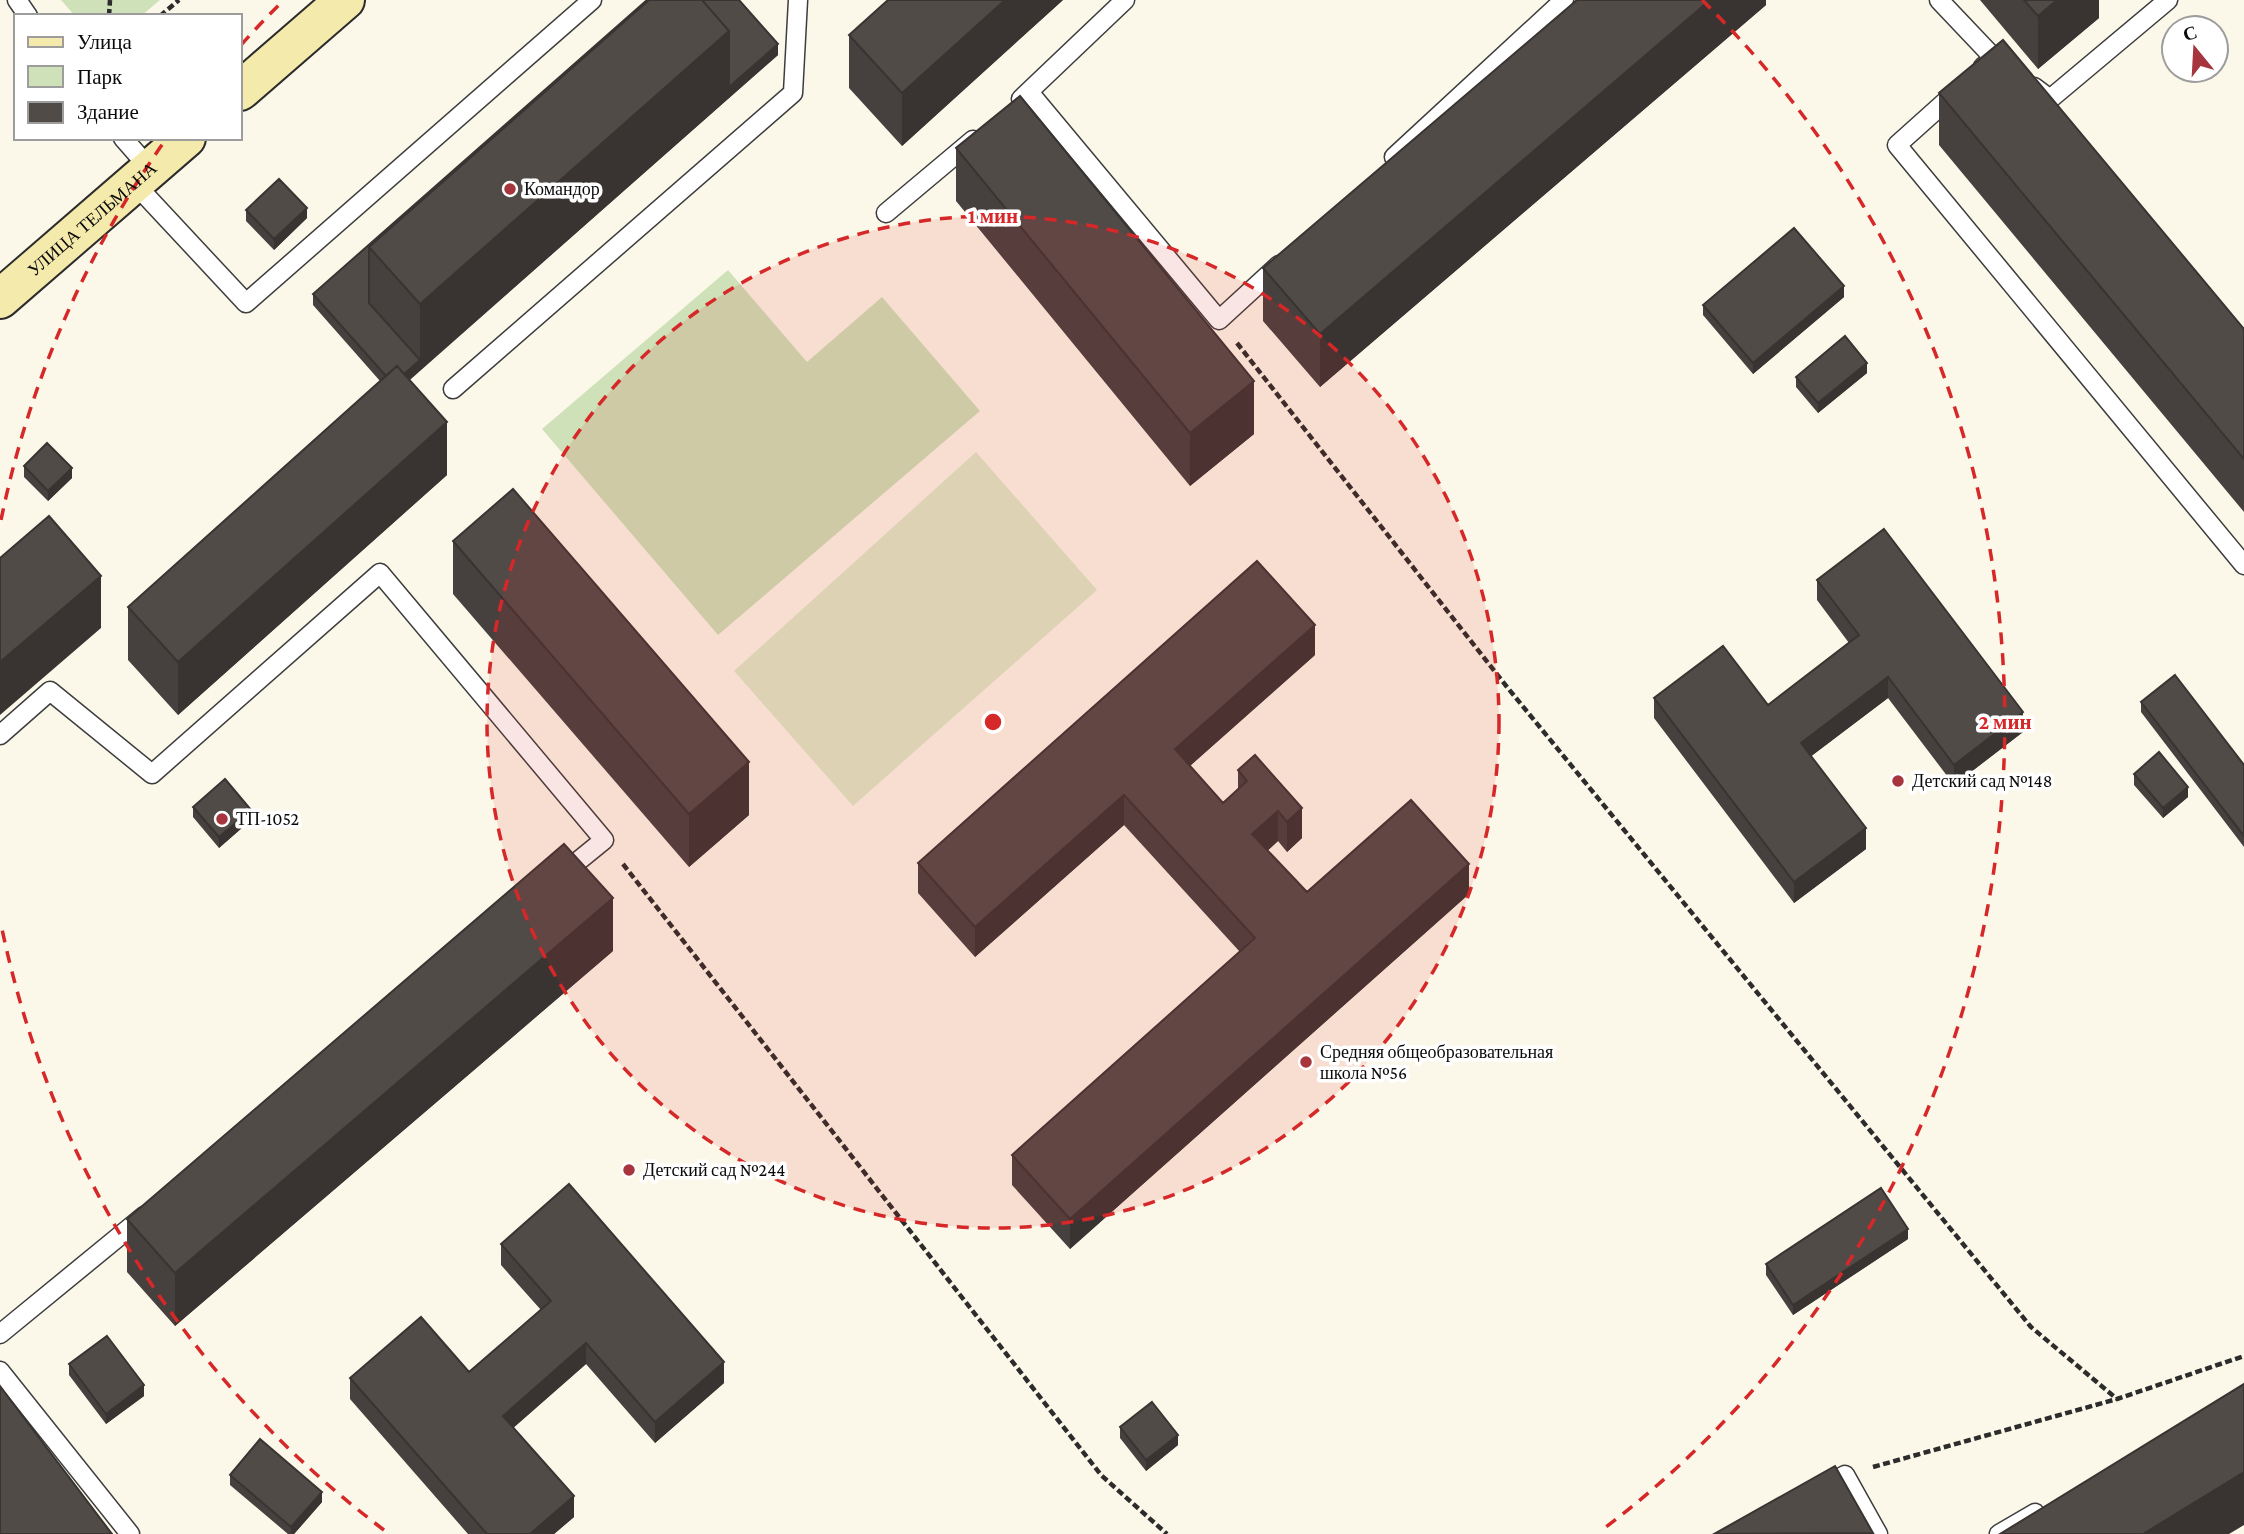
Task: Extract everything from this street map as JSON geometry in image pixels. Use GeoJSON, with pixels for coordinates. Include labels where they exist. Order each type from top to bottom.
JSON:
{"type":"FeatureCollection","features":[{"type":"Feature","properties":{"kind":"main road"},"geometry":{"type":"LineString","coordinates":[[242,89],[345,0]]}},
{"type":"Feature","properties":{"kind":"main road","name":"УЛИЦА ТЕЛЬМАНА"},"geometry":{"type":"LineString","coordinates":[[0,299],[184,140]]}},
{"type":"Feature","properties":{"kind":"lane"},"geometry":{"type":"LineString","coordinates":[[124,140],[143,177],[246,303],[592,0]]}},
{"type":"Feature","properties":{"kind":"lane"},"geometry":{"type":"LineString","coordinates":[[453,389],[793,93],[798,0]]}},
{"type":"Feature","properties":{"kind":"lane"},"geometry":{"type":"LineString","coordinates":[[1009,110],[1125,0]]}},
{"type":"Feature","properties":{"kind":"lane"},"geometry":{"type":"LineString","coordinates":[[1381,169],[1564,0]]}},
{"type":"Feature","properties":{"kind":"lane"},"geometry":{"type":"LineString","coordinates":[[1939,0],[2005,66],[2050,99],[2168,0]]}},
{"type":"Feature","properties":{"kind":"lane"},"geometry":{"type":"LineString","coordinates":[[2005,66],[1970,80],[1897,145],[2244,565]]}},
{"type":"Feature","properties":{"kind":"lane"},"geometry":{"type":"LineString","coordinates":[[1029,92],[1219,320],[1290,254]]}},
{"type":"Feature","properties":{"kind":"lane"},"geometry":{"type":"LineString","coordinates":[[886,213],[988,127]]}},
{"type":"Feature","properties":{"kind":"lane"},"geometry":{"type":"LineString","coordinates":[[0,735],[50,691],[152,774],[380,572],[604,840],[550,884]]}},
{"type":"Feature","properties":{"kind":"lane"},"geometry":{"type":"LineString","coordinates":[[0,1335],[162,1202]]}},
{"type":"Feature","properties":{"kind":"lane"},"geometry":{"type":"LineString","coordinates":[[0,1371],[130,1534]]}},
{"type":"Feature","properties":{"kind":"lane"},"geometry":{"type":"LineString","coordinates":[[1800,1498],[1845,1475],[1878,1534]]}},
{"type":"Feature","properties":{"kind":"lane"},"geometry":{"type":"LineString","coordinates":[[1999,1534],[2046,1507]]}},
{"type":"Feature","properties":{"kind":"path"},"geometry":{"type":"LineString","coordinates":[[162,14],[179,0]]}},
{"type":"Feature","properties":{"kind":"path"},"geometry":{"type":"LineString","coordinates":[[1219,320],[1507,687],[2031,1327],[2117,1399]]}},
{"type":"Feature","properties":{"kind":"path"},"geometry":{"type":"LineString","coordinates":[[604,840],[1101,1475],[1167,1534]]}},
{"type":"Feature","properties":{"kind":"path"},"geometry":{"type":"LineString","coordinates":[[1845,1475],[2117,1399],[2244,1356]]}},
{"type":"Feature","properties":{"kind":"green space"},"geometry":{"type":"Polygon","coordinates":[[[61,0],[160,0],[143,14],[73,14],[61,0]]]}},
{"type":"Feature","properties":{"kind":"green space"},"geometry":{"type":"Polygon","coordinates":[[[728,270],[807,362],[882,297],[980,411],[718,635],[542,429],[728,270]]]}},
{"type":"Feature","properties":{"kind":"green space"},"geometry":{"type":"Polygon","coordinates":[[[976,452],[1097,590],[853,806],[734,671],[976,452]]]}},
{"type":"Feature","properties":{"kind":"building"},"geometry":{"type":"Polygon","coordinates":[[[647,0],[369,247],[369,303],[420,360],[404,374],[397,366],[386,376],[313,294],[647,0]]]}},
{"type":"Feature","properties":{"kind":"building"},"geometry":{"type":"Polygon","coordinates":[[[649,0],[702,0],[729,31],[420,304],[369,247],[649,0]]]}},
{"type":"Feature","properties":{"kind":"building"},"geometry":{"type":"Polygon","coordinates":[[[702,0],[739,0],[778,44],[729,87],[729,31],[702,0]]]}},
{"type":"Feature","properties":{"kind":"building"},"geometry":{"type":"Polygon","coordinates":[[[888,0],[1005,0],[902,93],[849,35],[888,0]]]}},
{"type":"Feature","properties":{"kind":"building"},"geometry":{"type":"Polygon","coordinates":[[[1577,0],[1710,0],[1320,334],[1263,268],[1577,0]]]}},
{"type":"Feature","properties":{"kind":"building"},"geometry":{"type":"Polygon","coordinates":[[[2024,0],[2057,0],[2038,16],[2024,0]]]}},
{"type":"Feature","properties":{"kind":"building"},"geometry":{"type":"Polygon","coordinates":[[[2003,40],[2244,329],[2244,459],[1939,93],[2003,40]]]}},
{"type":"Feature","properties":{"kind":"building"},"geometry":{"type":"Polygon","coordinates":[[[1020,96],[1254,381],[1190,433],[956,148],[1020,96]]]}},
{"type":"Feature","properties":{"kind":"building"},"geometry":{"type":"Polygon","coordinates":[[[279,179],[307,208],[274,239],[246,210],[279,179]]]}},
{"type":"Feature","properties":{"kind":"building"},"geometry":{"type":"Polygon","coordinates":[[[1794,228],[1844,286],[1753,363],[1703,305],[1794,228]]]}},
{"type":"Feature","properties":{"kind":"building"},"geometry":{"type":"Polygon","coordinates":[[[1845,336],[1867,363],[1818,403],[1796,377],[1845,336]]]}},
{"type":"Feature","properties":{"kind":"building"},"geometry":{"type":"Polygon","coordinates":[[[397,366],[447,422],[178,662],[128,607],[397,366]]]}},
{"type":"Feature","properties":{"kind":"building"},"geometry":{"type":"Polygon","coordinates":[[[47,443],[72,468],[48,491],[24,466],[47,443]]]}},
{"type":"Feature","properties":{"kind":"building"},"geometry":{"type":"Polygon","coordinates":[[[513,489],[749,762],[689,814],[453,541],[513,489]]]}},
{"type":"Feature","properties":{"kind":"building"},"geometry":{"type":"Polygon","coordinates":[[[49,516],[101,576],[0,662],[0,558],[49,516]]]}},
{"type":"Feature","properties":{"kind":"building"},"geometry":{"type":"Polygon","coordinates":[[[1884,529],[2023,712],[1954,765],[1888,677],[1801,743],[1866,828],[1794,882],[1654,698],[1723,646],[1768,705],[1859,635],[1817,580],[1884,529]]]}},
{"type":"Feature","properties":{"kind":"building"},"geometry":{"type":"Polygon","coordinates":[[[1257,561],[1315,625],[1175,749],[1223,803],[1247,781],[1238,770],[1255,755],[1302,808],[1287,822],[1278,811],[1252,834],[1307,892],[1411,800],[1469,864],[1070,1219],[1012,1155],[1255,938],[1124,795],[975,927],[918,863],[1257,561]]]}},
{"type":"Feature","properties":{"kind":"building"},"geometry":{"type":"Polygon","coordinates":[[[2175,675],[2244,765],[2244,836],[2141,702],[2175,675]]]}},
{"type":"Feature","properties":{"kind":"building"},"geometry":{"type":"Polygon","coordinates":[[[2159,752],[2188,787],[2163,808],[2134,774],[2159,752]]]}},
{"type":"Feature","properties":{"kind":"building","name":"ТП-1052"},"geometry":{"type":"Polygon","coordinates":[[[225,779],[251,810],[219,837],[193,807],[225,779]]]}},
{"type":"Feature","properties":{"kind":"building"},"geometry":{"type":"Polygon","coordinates":[[[564,844],[613,898],[175,1273],[127,1219],[564,844]]]}},
{"type":"Feature","properties":{"kind":"building"},"geometry":{"type":"Polygon","coordinates":[[[569,1184],[724,1362],[655,1422],[586,1343],[503,1416],[574,1496],[530,1534],[487,1534],[350,1378],[421,1317],[469,1372],[551,1301],[501,1244],[569,1184]]]}},
{"type":"Feature","properties":{"kind":"building"},"geometry":{"type":"Polygon","coordinates":[[[1881,1188],[1908,1229],[1793,1305],[1766,1264],[1881,1188]]]}},
{"type":"Feature","properties":{"kind":"building"},"geometry":{"type":"Polygon","coordinates":[[[107,1336],[144,1385],[106,1414],[69,1364],[107,1336]]]}},
{"type":"Feature","properties":{"kind":"building"},"geometry":{"type":"Polygon","coordinates":[[[2244,1384],[2244,1472],[2143,1534],[2000,1534],[2244,1384]]]}},
{"type":"Feature","properties":{"kind":"building"},"geometry":{"type":"Polygon","coordinates":[[[0,1386],[112,1534],[0,1534],[0,1386]]]}},
{"type":"Feature","properties":{"kind":"building"},"geometry":{"type":"Polygon","coordinates":[[[1152,1402],[1178,1435],[1146,1460],[1120,1427],[1152,1402]]]}},
{"type":"Feature","properties":{"kind":"building"},"geometry":{"type":"Polygon","coordinates":[[[260,1439],[322,1492],[291,1527],[230,1475],[260,1439]]]}},
{"type":"Feature","properties":{"kind":"building"},"geometry":{"type":"Polygon","coordinates":[[[1835,1466],[1873,1533],[1714,1534],[1835,1466]]]}},
{"type":"Feature","properties":{"kind":"place","name":"Командор"},"geometry":{"type":"Point","coordinates":[510,189]}},
{"type":"Feature","properties":{"kind":"place","name":"Детский сад №148"},"geometry":{"type":"Point","coordinates":[1898,781]}},
{"type":"Feature","properties":{"kind":"place","name":"ТП-1052"},"geometry":{"type":"Point","coordinates":[222,819]}},
{"type":"Feature","properties":{"kind":"place","name":"Средняя общеобразовательная школа №56"},"geometry":{"type":"Point","coordinates":[1306,1062]}},
{"type":"Feature","properties":{"kind":"place","name":"Детский сад №244"},"geometry":{"type":"Point","coordinates":[629,1170]}}]}
